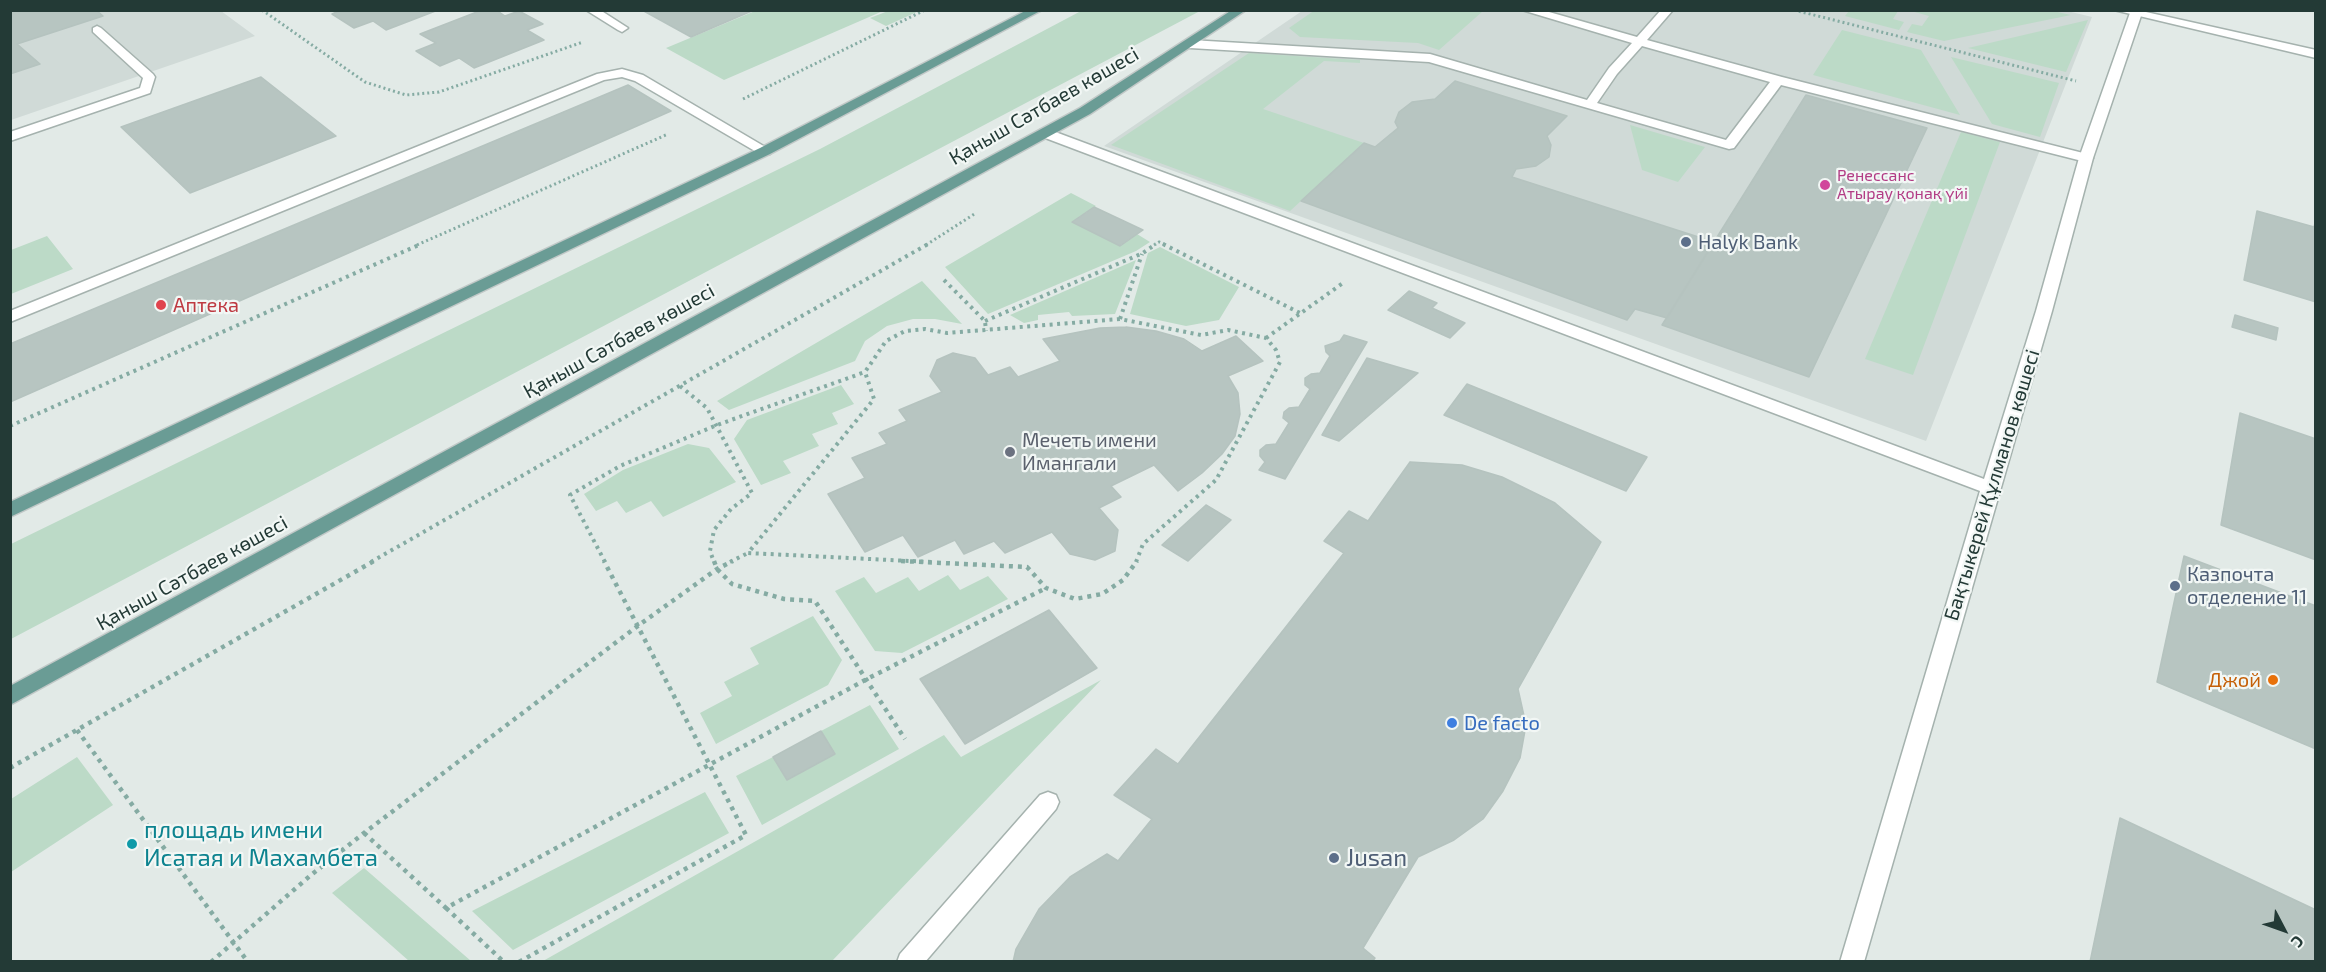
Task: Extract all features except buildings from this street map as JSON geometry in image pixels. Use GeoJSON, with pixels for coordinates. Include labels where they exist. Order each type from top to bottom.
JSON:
{"type":"FeatureCollection","features":[{"type":"Feature","properties":{"kind":"main road"},"geometry":{"type":"LineString","coordinates":[[10,510],[765,151],[1037,10]]}},
{"type":"Feature","properties":{"kind":"main road","name":"Қаныш Сәтбаев көшесі"},"geometry":{"type":"LineString","coordinates":[[10,696],[1086,111],[1241,10]]}},
{"type":"Feature","properties":{"kind":"street"},"geometry":{"type":"LineString","coordinates":[[591,10],[622,28]]}},
{"type":"Feature","properties":{"kind":"street"},"geometry":{"type":"LineString","coordinates":[[1527,10],[1778,80],[2086,158]]}},
{"type":"Feature","properties":{"kind":"street"},"geometry":{"type":"LineString","coordinates":[[1590,104],[1613,71],[1668,10]]}},
{"type":"Feature","properties":{"kind":"street"},"geometry":{"type":"LineString","coordinates":[[2131,12],[2316,54]]}},
{"type":"Feature","properties":{"kind":"street","name":"Бақтыкерей Құлманов көшесі"},"geometry":{"type":"LineString","coordinates":[[1852,962],[2044,311],[2086,158],[2109,90],[2131,12]]}},
{"type":"Feature","properties":{"kind":"street"},"geometry":{"type":"LineString","coordinates":[[10,137],[146,90],[149,77],[97,30]]}},
{"type":"Feature","properties":{"kind":"street"},"geometry":{"type":"LineString","coordinates":[[1190,44],[1430,58],[1729,145],[1778,80]]}},
{"type":"Feature","properties":{"kind":"street"},"geometry":{"type":"LineString","coordinates":[[10,317],[601,77],[622,73],[639,78],[765,151]]}},
{"type":"Feature","properties":{"kind":"street"},"geometry":{"type":"LineString","coordinates":[[1045,133],[1990,488]]}},
{"type":"Feature","properties":{"kind":"street"},"geometry":{"type":"LineString","coordinates":[[909,962],[1048,801]]}},
{"type":"Feature","properties":{"kind":"path"},"geometry":{"type":"LineString","coordinates":[[262,10],[365,82],[406,95],[439,92],[622,28]]}},
{"type":"Feature","properties":{"kind":"path"},"geometry":{"type":"LineString","coordinates":[[10,426],[706,117],[925,10]]}},
{"type":"Feature","properties":{"kind":"path"},"geometry":{"type":"LineString","coordinates":[[1794,10],[2109,90]]}},
{"type":"Feature","properties":{"kind":"path"},"geometry":{"type":"LineString","coordinates":[[10,768],[917,251],[984,208]]}},
{"type":"Feature","properties":{"kind":"path"},"geometry":{"type":"LineString","coordinates":[[985,321],[1143,253],[1159,242],[1302,314]]}},
{"type":"Feature","properties":{"kind":"path"},"geometry":{"type":"LineString","coordinates":[[1120,319],[1143,253]]}},
{"type":"Feature","properties":{"kind":"path"},"geometry":{"type":"LineString","coordinates":[[1266,338],[1376,258]]}},
{"type":"Feature","properties":{"kind":"path"},"geometry":{"type":"LineString","coordinates":[[944,280],[985,321],[986,330]]}},
{"type":"Feature","properties":{"kind":"path"},"geometry":{"type":"LineString","coordinates":[[519,962],[746,835],[570,495],[620,466],[717,425],[865,372],[886,341],[905,331],[925,328],[946,333],[1120,319],[1201,335],[1228,330],[1250,333],[1266,338],[1276,350],[1280,362],[1216,480],[1143,544],[1136,563],[1123,580],[1102,594],[1075,599],[1046,588],[1027,567],[748,553]]}},
{"type":"Feature","properties":{"kind":"path"},"geometry":{"type":"LineString","coordinates":[[211,962],[311,875],[364,834],[639,625],[717,569],[748,553],[874,399],[865,372]]}},
{"type":"Feature","properties":{"kind":"path"},"geometry":{"type":"LineString","coordinates":[[680,386],[707,408],[752,493],[731,509],[714,530],[710,551],[717,569],[732,584],[758,593],[784,599],[815,601],[905,739]]}},
{"type":"Feature","properties":{"kind":"path"},"geometry":{"type":"LineString","coordinates":[[446,908],[867,679],[1046,588]]}},
{"type":"Feature","properties":{"kind":"path"},"geometry":{"type":"LineString","coordinates":[[77,730],[248,962]]}},
{"type":"Feature","properties":{"kind":"path"},"geometry":{"type":"LineString","coordinates":[[364,834],[504,962]]}},
{"type":"Feature","properties":{"kind":"shaded area"},"geometry":{"type":"Polygon","coordinates":[[[2063,10],[2092,17],[1926,441],[1104,146],[1302,11],[2063,10]]]}},
{"type":"Feature","properties":{"kind":"shaded area"},"geometry":{"type":"Polygon","coordinates":[[[10,11],[221,11],[255,36],[11,120],[10,11]]]}},
{"type":"Feature","properties":{"kind":"green space"},"geometry":{"type":"Polygon","coordinates":[[[1315,10],[1483,11],[1439,50],[1418,43],[1300,37],[1289,28],[1315,10]]]}},
{"type":"Feature","properties":{"kind":"green space"},"geometry":{"type":"Polygon","coordinates":[[[755,11],[883,11],[724,80],[666,48],[755,11]]]}},
{"type":"Feature","properties":{"kind":"green space"},"geometry":{"type":"Polygon","coordinates":[[[888,11],[919,11],[886,26],[870,18],[888,11]]]}},
{"type":"Feature","properties":{"kind":"green space"},"geometry":{"type":"Polygon","coordinates":[[[1081,11],[1200,11],[11,639],[11,544],[820,149],[1081,11]]]}},
{"type":"Feature","properties":{"kind":"green space"},"geometry":{"type":"Polygon","coordinates":[[[1849,11],[1898,11],[1893,19],[1904,22],[1899,30],[1845,16],[1849,11]]]}},
{"type":"Feature","properties":{"kind":"green space"},"geometry":{"type":"Polygon","coordinates":[[[1911,11],[2053,11],[2071,15],[1944,41],[1907,32],[1912,24],[1922,26],[1929,16],[1911,11]]]}},
{"type":"Feature","properties":{"kind":"green space"},"geometry":{"type":"Polygon","coordinates":[[[2088,20],[2066,72],[1968,48],[2088,20]]]}},
{"type":"Feature","properties":{"kind":"green space"},"geometry":{"type":"Polygon","coordinates":[[[1842,30],[1921,50],[1960,115],[1813,75],[1842,30]]]}},
{"type":"Feature","properties":{"kind":"green space"},"geometry":{"type":"Polygon","coordinates":[[[1249,53],[1360,60],[1360,63],[1324,61],[1263,109],[1364,143],[1290,211],[1111,145],[1249,53]]]}},
{"type":"Feature","properties":{"kind":"green space"},"geometry":{"type":"Polygon","coordinates":[[[1951,57],[2059,83],[2040,137],[1992,124],[1951,57]]]}},
{"type":"Feature","properties":{"kind":"green space"},"geometry":{"type":"Polygon","coordinates":[[[1630,125],[1705,147],[1678,182],[1642,170],[1630,125]]]}},
{"type":"Feature","properties":{"kind":"green space"},"geometry":{"type":"Polygon","coordinates":[[[1961,132],[2000,142],[1913,375],[1865,359],[1961,132]]]}},
{"type":"Feature","properties":{"kind":"green space"},"geometry":{"type":"Polygon","coordinates":[[[1071,193],[1096,206],[1072,222],[1120,246],[1137,234],[1150,242],[1136,251],[988,314],[945,267],[1071,193]]]}},
{"type":"Feature","properties":{"kind":"green space"},"geometry":{"type":"Polygon","coordinates":[[[47,236],[73,269],[11,294],[11,250],[47,236]]]}},
{"type":"Feature","properties":{"kind":"green space"},"geometry":{"type":"Polygon","coordinates":[[[1160,247],[1239,287],[1219,320],[1186,326],[1130,314],[1148,253],[1160,247]]]}},
{"type":"Feature","properties":{"kind":"green space"},"geometry":{"type":"Polygon","coordinates":[[[1136,260],[1115,314],[1072,316],[1069,312],[1038,315],[1038,320],[1024,323],[1010,315],[1136,260]]]}},
{"type":"Feature","properties":{"kind":"green space"},"geometry":{"type":"Polygon","coordinates":[[[922,281],[962,324],[935,319],[913,319],[887,326],[865,341],[855,361],[729,410],[717,401],[922,281]]]}},
{"type":"Feature","properties":{"kind":"green space"},"geometry":{"type":"Polygon","coordinates":[[[841,385],[854,404],[832,413],[838,424],[812,434],[819,446],[783,461],[791,473],[761,485],[734,439],[747,420],[841,385]]]}},
{"type":"Feature","properties":{"kind":"green space"},"geometry":{"type":"Polygon","coordinates":[[[688,444],[709,448],[736,482],[663,517],[651,501],[626,513],[617,501],[596,511],[584,494],[623,470],[688,444]]]}},
{"type":"Feature","properties":{"kind":"green space"},"geometry":{"type":"Polygon","coordinates":[[[948,575],[960,590],[988,576],[1008,599],[902,653],[875,651],[835,591],[864,577],[876,593],[908,577],[919,591],[948,575]]]}},
{"type":"Feature","properties":{"kind":"green space"},"geometry":{"type":"Polygon","coordinates":[[[813,616],[842,660],[828,685],[716,744],[700,713],[732,696],[724,682],[759,664],[750,648],[813,616]]]}},
{"type":"Feature","properties":{"kind":"green space"},"geometry":{"type":"Polygon","coordinates":[[[1101,680],[832,961],[543,961],[944,735],[961,757],[1101,680]]]}},
{"type":"Feature","properties":{"kind":"green space"},"geometry":{"type":"Polygon","coordinates":[[[870,705],[899,749],[762,825],[736,776],[773,757],[787,780],[835,754],[821,731],[870,705]]]}},
{"type":"Feature","properties":{"kind":"green space"},"geometry":{"type":"Polygon","coordinates":[[[77,757],[113,805],[11,872],[11,799],[77,757]]]}},
{"type":"Feature","properties":{"kind":"green space"},"geometry":{"type":"Polygon","coordinates":[[[705,792],[729,833],[513,950],[472,911],[705,792]]]}},
{"type":"Feature","properties":{"kind":"green space"},"geometry":{"type":"Polygon","coordinates":[[[364,868],[471,961],[409,961],[332,893],[364,868]]]}},
{"type":"Feature","properties":{"kind":"place","name":"Ренессанс Атырау қонақ үйі"},"geometry":{"type":"Point","coordinates":[1825,185]}},
{"type":"Feature","properties":{"kind":"place","name":"Halyk Bank"},"geometry":{"type":"Point","coordinates":[1686,242]}},
{"type":"Feature","properties":{"kind":"place","name":"Аптека"},"geometry":{"type":"Point","coordinates":[161,305]}},
{"type":"Feature","properties":{"kind":"place","name":"Мечеть имени Имангали"},"geometry":{"type":"Point","coordinates":[1010,452]}},
{"type":"Feature","properties":{"kind":"place","name":"Казпочта отделение 11"},"geometry":{"type":"Point","coordinates":[2175,586]}},
{"type":"Feature","properties":{"kind":"place","name":"Джой"},"geometry":{"type":"Point","coordinates":[2273,680]}},
{"type":"Feature","properties":{"kind":"place","name":"De facto"},"geometry":{"type":"Point","coordinates":[1452,723]}},
{"type":"Feature","properties":{"kind":"place","name":"площадь имени Исатая и Махамбета"},"geometry":{"type":"Point","coordinates":[132,844]}},
{"type":"Feature","properties":{"kind":"place","name":"Jusan"},"geometry":{"type":"Point","coordinates":[1334,858]}}]}
